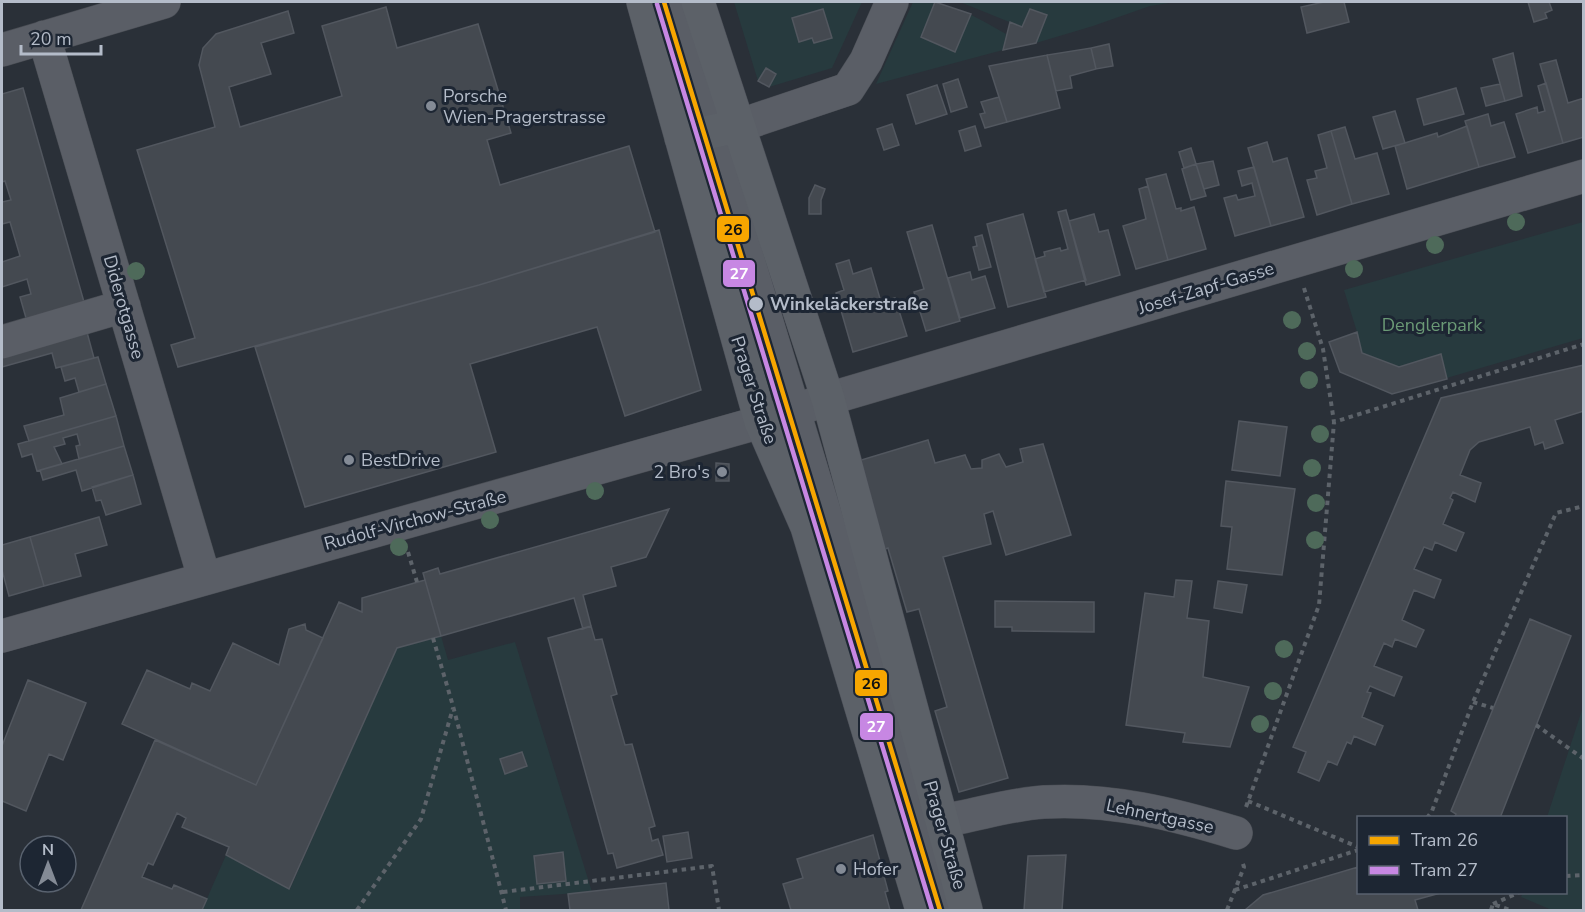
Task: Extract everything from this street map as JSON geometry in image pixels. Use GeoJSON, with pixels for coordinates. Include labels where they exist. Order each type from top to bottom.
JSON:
{"type":"FeatureCollection","features":[{"type":"Feature","properties":{"kind":"main road","name":"Prager Straße"},"geometry":{"type":"LineString","coordinates":[[643,2],[710,132],[828,399],[940,821],[966,910]]}},
{"type":"Feature","properties":{"kind":"main road","name":"Prager Straße"},"geometry":{"type":"LineString","coordinates":[[698,2],[710,132],[761,422],[807,527],[922,910]]}},
{"type":"Feature","properties":{"kind":"street"},"geometry":{"type":"LineString","coordinates":[[2,50],[165,2]]}},
{"type":"Feature","properties":{"kind":"street"},"geometry":{"type":"LineString","coordinates":[[670,2],[945,910]]}},
{"type":"Feature","properties":{"kind":"street"},"geometry":{"type":"LineString","coordinates":[[710,132],[848,89],[866,61],[892,2]]}},
{"type":"Feature","properties":{"kind":"street","name":"Diderotgasse"},"geometry":{"type":"LineString","coordinates":[[44,37],[204,577]]}},
{"type":"Feature","properties":{"kind":"street","name":"Josef-Zapf-Gasse"},"geometry":{"type":"LineString","coordinates":[[828,399],[1584,176]]}},
{"type":"Feature","properties":{"kind":"street"},"geometry":{"type":"LineString","coordinates":[[2,342],[124,306]]}},
{"type":"Feature","properties":{"kind":"street","name":"Rudolf-Virchow-Straße"},"geometry":{"type":"LineString","coordinates":[[2,636],[204,577],[401,525],[761,422],[828,399]]}},
{"type":"Feature","properties":{"kind":"street","name":"Lehnertgasse"},"geometry":{"type":"LineString","coordinates":[[940,821],[1042,802],[1107,802],[1183,817],[1236,834]]}},
{"type":"Feature","properties":{"kind":"path"},"geometry":{"type":"LineString","coordinates":[[1227,910],[1244,867],[1236,834],[1320,605],[1335,422],[1323,349],[1296,261]]}},
{"type":"Feature","properties":{"kind":"path"},"geometry":{"type":"LineString","coordinates":[[1335,422],[1584,344]]}},
{"type":"Feature","properties":{"kind":"path"},"geometry":{"type":"LineString","coordinates":[[1428,816],[1473,702],[1556,513],[1584,506]]}},
{"type":"Feature","properties":{"kind":"path"},"geometry":{"type":"LineString","coordinates":[[433,638],[506,910]]}},
{"type":"Feature","properties":{"kind":"path"},"geometry":{"type":"LineString","coordinates":[[1473,702],[1492,708]]}},
{"type":"Feature","properties":{"kind":"path"},"geometry":{"type":"LineString","coordinates":[[357,910],[421,819],[453,706]]}},
{"type":"Feature","properties":{"kind":"path"},"geometry":{"type":"LineString","coordinates":[[1536,726],[1584,759]]}},
{"type":"Feature","properties":{"kind":"path"},"geometry":{"type":"LineString","coordinates":[[1248,801],[1357,847]]}},
{"type":"Feature","properties":{"kind":"path"},"geometry":{"type":"LineString","coordinates":[[1235,890],[1357,849]]}},
{"type":"Feature","properties":{"kind":"path"},"geometry":{"type":"LineString","coordinates":[[503,892],[712,866],[719,910]]}},
{"type":"Feature","properties":{"kind":"path"},"geometry":{"type":"LineString","coordinates":[[1567,876],[1584,875]]}},
{"type":"Feature","properties":{"kind":"path"},"geometry":{"type":"LineString","coordinates":[[1491,910],[1493,904],[1516,894]]}},
{"type":"Feature","properties":{"kind":"path"},"geometry":{"type":"LineString","coordinates":[[1493,904],[1510,910]]}},
{"type":"Feature","properties":{"kind":"green space"},"geometry":{"type":"Polygon","coordinates":[[[734,2],[862,2],[832,68],[769,87],[758,81],[734,2]]]}},
{"type":"Feature","properties":{"kind":"green space"},"geometry":{"type":"Polygon","coordinates":[[[913,2],[951,7],[983,21],[1006,34],[1003,50],[876,84],[913,2]]]}},
{"type":"Feature","properties":{"kind":"green space"},"geometry":{"type":"Polygon","coordinates":[[[960,2],[1175,2],[1150,6],[1036,43],[1046,15],[1030,9],[1022,27],[960,2]]]}},
{"type":"Feature","properties":{"kind":"green space","name":"Denglerpark"},"geometry":{"type":"Polygon","coordinates":[[[1583,222],[1583,338],[1392,394],[1340,372],[1329,342],[1357,332],[1344,290],[1583,222]]]}},
{"type":"Feature","properties":{"kind":"green space"},"geometry":{"type":"Polygon","coordinates":[[[441,636],[448,660],[515,642],[592,892],[520,897],[520,910],[202,910],[226,855],[290,889],[397,648],[441,636]]]}},
{"type":"Feature","properties":{"kind":"green space"},"geometry":{"type":"Polygon","coordinates":[[[1583,707],[1583,910],[1552,910],[1521,897],[1522,894],[1567,894],[1567,816],[1547,816],[1583,707]]]}},
{"type":"Feature","properties":{"kind":"building"},"geometry":{"type":"Polygon","coordinates":[[[935,2],[971,14],[955,52],[921,37],[935,2]]]}},
{"type":"Feature","properties":{"kind":"building"},"geometry":{"type":"Polygon","coordinates":[[[1324,2],[1344,2],[1349,22],[1307,33],[1301,7],[1324,2]]]}},
{"type":"Feature","properties":{"kind":"building"},"geometry":{"type":"Polygon","coordinates":[[[1528,2],[1549,2],[1552,10],[1545,13],[1547,18],[1534,22],[1528,2]]]}},
{"type":"Feature","properties":{"kind":"building"},"geometry":{"type":"Polygon","coordinates":[[[386,7],[397,48],[478,24],[511,133],[487,140],[500,185],[629,146],[655,232],[479,285],[178,367],[171,345],[195,338],[137,150],[215,127],[199,65],[203,48],[216,34],[288,11],[294,33],[261,43],[271,74],[229,87],[240,127],[342,96],[322,26],[386,7]]]}},
{"type":"Feature","properties":{"kind":"building"},"geometry":{"type":"Polygon","coordinates":[[[823,9],[832,38],[814,43],[812,38],[799,42],[792,18],[823,9]]]}},
{"type":"Feature","properties":{"kind":"building"},"geometry":{"type":"Polygon","coordinates":[[[1030,9],[1047,15],[1036,43],[1003,50],[1010,22],[1022,27],[1030,9]]]}},
{"type":"Feature","properties":{"kind":"building"},"geometry":{"type":"Polygon","coordinates":[[[1109,44],[1113,66],[1096,69],[1091,48],[1109,44]]]}},
{"type":"Feature","properties":{"kind":"building"},"geometry":{"type":"Polygon","coordinates":[[[1091,48],[1096,69],[1070,76],[1072,88],[1056,91],[1047,55],[1091,48]]]}},
{"type":"Feature","properties":{"kind":"building"},"geometry":{"type":"Polygon","coordinates":[[[1513,53],[1522,96],[1505,101],[1493,59],[1513,53]]]}},
{"type":"Feature","properties":{"kind":"building"},"geometry":{"type":"Polygon","coordinates":[[[1047,55],[1060,108],[1007,122],[989,66],[1047,55]]]}},
{"type":"Feature","properties":{"kind":"building"},"geometry":{"type":"Polygon","coordinates":[[[1556,60],[1568,103],[1584,98],[1584,137],[1563,143],[1540,64],[1556,60]]]}},
{"type":"Feature","properties":{"kind":"building"},"geometry":{"type":"Polygon","coordinates":[[[766,68],[776,74],[769,87],[758,81],[766,68]]]}},
{"type":"Feature","properties":{"kind":"building"},"geometry":{"type":"Polygon","coordinates":[[[958,79],[967,107],[951,112],[943,84],[958,79]]]}},
{"type":"Feature","properties":{"kind":"building"},"geometry":{"type":"Polygon","coordinates":[[[1546,83],[1563,143],[1528,153],[1516,114],[1537,107],[1538,113],[1545,111],[1538,86],[1546,83]]]}},
{"type":"Feature","properties":{"kind":"building"},"geometry":{"type":"Polygon","coordinates":[[[1500,84],[1505,101],[1486,106],[1481,88],[1500,84]]]}},
{"type":"Feature","properties":{"kind":"building"},"geometry":{"type":"Polygon","coordinates":[[[937,85],[947,114],[916,124],[907,95],[937,85]]]}},
{"type":"Feature","properties":{"kind":"building"},"geometry":{"type":"Polygon","coordinates":[[[23,88],[88,316],[30,332],[20,297],[31,294],[27,279],[2,287],[2,262],[20,256],[10,222],[2,224],[2,202],[11,200],[5,181],[2,182],[2,94],[23,88]]]}},
{"type":"Feature","properties":{"kind":"building"},"geometry":{"type":"Polygon","coordinates":[[[1456,88],[1464,114],[1424,125],[1417,99],[1456,88]]]}},
{"type":"Feature","properties":{"kind":"building"},"geometry":{"type":"Polygon","coordinates":[[[999,97],[1007,122],[985,128],[980,114],[985,113],[981,102],[999,97]]]}},
{"type":"Feature","properties":{"kind":"building"},"geometry":{"type":"Polygon","coordinates":[[[1395,111],[1405,143],[1383,149],[1373,117],[1395,111]]]}},
{"type":"Feature","properties":{"kind":"building"},"geometry":{"type":"Polygon","coordinates":[[[1488,114],[1491,126],[1504,122],[1515,157],[1479,167],[1465,121],[1488,114]]]}},
{"type":"Feature","properties":{"kind":"building"},"geometry":{"type":"Polygon","coordinates":[[[892,124],[899,145],[884,150],[877,129],[892,124]]]}},
{"type":"Feature","properties":{"kind":"building"},"geometry":{"type":"Polygon","coordinates":[[[975,126],[981,146],[965,151],[959,131],[975,126]]]}},
{"type":"Feature","properties":{"kind":"building"},"geometry":{"type":"Polygon","coordinates":[[[1467,126],[1479,167],[1407,189],[1395,146],[1437,133],[1438,137],[1467,126]]]}},
{"type":"Feature","properties":{"kind":"building"},"geometry":{"type":"Polygon","coordinates":[[[1345,127],[1355,159],[1377,153],[1389,194],[1352,204],[1331,131],[1345,127]]]}},
{"type":"Feature","properties":{"kind":"building"},"geometry":{"type":"Polygon","coordinates":[[[1331,131],[1352,204],[1317,215],[1307,180],[1317,178],[1315,171],[1327,168],[1318,135],[1331,131]]]}},
{"type":"Feature","properties":{"kind":"building"},"geometry":{"type":"Polygon","coordinates":[[[1267,142],[1273,162],[1287,158],[1304,217],[1271,226],[1248,148],[1267,142]]]}},
{"type":"Feature","properties":{"kind":"building"},"geometry":{"type":"Polygon","coordinates":[[[1191,148],[1196,164],[1184,168],[1179,152],[1191,148]]]}},
{"type":"Feature","properties":{"kind":"building"},"geometry":{"type":"Polygon","coordinates":[[[1213,161],[1219,185],[1204,189],[1196,164],[1213,161]]]}},
{"type":"Feature","properties":{"kind":"building"},"geometry":{"type":"Polygon","coordinates":[[[1196,164],[1206,196],[1191,200],[1182,169],[1196,164]]]}},
{"type":"Feature","properties":{"kind":"building"},"geometry":{"type":"Polygon","coordinates":[[[1254,167],[1271,226],[1235,236],[1224,198],[1236,195],[1238,200],[1255,196],[1252,183],[1242,186],[1238,171],[1254,167]]]}},
{"type":"Feature","properties":{"kind":"building"},"geometry":{"type":"Polygon","coordinates":[[[1166,174],[1176,209],[1181,208],[1181,211],[1194,207],[1206,249],[1168,260],[1146,179],[1166,174]]]}},
{"type":"Feature","properties":{"kind":"building"},"geometry":{"type":"Polygon","coordinates":[[[815,185],[825,189],[821,200],[821,214],[809,214],[809,198],[815,185]]]}},
{"type":"Feature","properties":{"kind":"building"},"geometry":{"type":"Polygon","coordinates":[[[1148,186],[1168,260],[1136,269],[1123,226],[1146,219],[1139,189],[1148,186]]]}},
{"type":"Feature","properties":{"kind":"building"},"geometry":{"type":"Polygon","coordinates":[[[1066,210],[1086,280],[1044,292],[1035,259],[1045,256],[1044,252],[1060,248],[1061,251],[1068,249],[1058,212],[1066,210]]]}},
{"type":"Feature","properties":{"kind":"building"},"geometry":{"type":"Polygon","coordinates":[[[1023,214],[1046,297],[1008,307],[987,224],[1023,214]]]}},
{"type":"Feature","properties":{"kind":"building"},"geometry":{"type":"Polygon","coordinates":[[[1094,214],[1099,232],[1108,230],[1120,275],[1086,285],[1069,221],[1094,214]]]}},
{"type":"Feature","properties":{"kind":"building"},"geometry":{"type":"Polygon","coordinates":[[[932,225],[960,321],[926,331],[914,292],[924,289],[907,232],[932,225]]]}},
{"type":"Feature","properties":{"kind":"building"},"geometry":{"type":"Polygon","coordinates":[[[659,230],[701,390],[625,416],[597,327],[470,364],[496,452],[305,507],[255,347],[479,285],[659,230]]]}},
{"type":"Feature","properties":{"kind":"building"},"geometry":{"type":"Polygon","coordinates":[[[982,235],[991,267],[979,270],[973,247],[977,246],[975,237],[982,235]]]}},
{"type":"Feature","properties":{"kind":"building"},"geometry":{"type":"Polygon","coordinates":[[[849,260],[853,274],[871,268],[881,302],[895,298],[907,336],[853,352],[836,293],[844,290],[836,264],[849,260]]]}},
{"type":"Feature","properties":{"kind":"building"},"geometry":{"type":"Polygon","coordinates":[[[970,272],[972,280],[985,276],[995,308],[960,318],[948,278],[970,272]]]}},
{"type":"Feature","properties":{"kind":"building"},"geometry":{"type":"Polygon","coordinates":[[[85,325],[94,358],[56,368],[52,353],[2,367],[2,348],[85,325]]]}},
{"type":"Feature","properties":{"kind":"building"},"geometry":{"type":"Polygon","coordinates":[[[1357,332],[1362,353],[1399,367],[1441,354],[1447,379],[1392,394],[1340,372],[1329,342],[1357,332]]]}},
{"type":"Feature","properties":{"kind":"building"},"geometry":{"type":"Polygon","coordinates":[[[98,357],[106,384],[79,392],[75,378],[65,381],[61,367],[98,357]]]}},
{"type":"Feature","properties":{"kind":"building"},"geometry":{"type":"Polygon","coordinates":[[[1584,365],[1584,411],[1555,420],[1563,443],[1545,449],[1543,442],[1535,445],[1530,427],[1479,442],[1470,450],[1460,475],[1481,483],[1475,502],[1453,492],[1450,498],[1453,500],[1443,524],[1464,533],[1456,551],[1435,542],[1432,550],[1424,547],[1414,569],[1441,580],[1434,598],[1414,590],[1402,620],[1424,630],[1416,647],[1395,639],[1392,647],[1384,643],[1374,666],[1402,677],[1394,696],[1370,686],[1367,692],[1371,693],[1362,717],[1383,726],[1375,745],[1354,736],[1351,744],[1347,742],[1337,765],[1328,761],[1319,781],[1298,772],[1306,752],[1293,747],[1441,398],[1584,365]]]}},
{"type":"Feature","properties":{"kind":"building"},"geometry":{"type":"Polygon","coordinates":[[[106,384],[116,416],[29,441],[24,426],[64,415],[60,398],[106,384]]]}},
{"type":"Feature","properties":{"kind":"building"},"geometry":{"type":"Polygon","coordinates":[[[116,416],[124,446],[79,459],[76,446],[80,445],[77,434],[63,438],[65,444],[54,447],[62,464],[37,471],[32,454],[22,457],[18,444],[116,416]]]}},
{"type":"Feature","properties":{"kind":"building"},"geometry":{"type":"Polygon","coordinates":[[[1239,421],[1287,427],[1280,476],[1232,470],[1239,421]]]}},
{"type":"Feature","properties":{"kind":"building"},"geometry":{"type":"Polygon","coordinates":[[[928,440],[935,463],[965,455],[971,469],[982,468],[982,460],[999,454],[1006,467],[1023,462],[1020,449],[1043,444],[1071,535],[1006,555],[993,511],[984,514],[991,544],[943,557],[1008,778],[959,792],[935,711],[947,707],[919,609],[907,612],[888,548],[882,550],[858,461],[928,440]]]}},
{"type":"Feature","properties":{"kind":"building"},"geometry":{"type":"Polygon","coordinates":[[[124,446],[133,475],[82,491],[76,470],[43,480],[40,470],[124,446]]]}},
{"type":"Feature","properties":{"kind":"building","name":"2 Bro's"},"geometry":{"type":"Polygon","coordinates":[[[716,463],[729,464],[729,481],[716,481],[716,463]]]}},
{"type":"Feature","properties":{"kind":"building"},"geometry":{"type":"Polygon","coordinates":[[[133,475],[141,504],[106,515],[101,500],[96,501],[92,487],[133,475]]]}},
{"type":"Feature","properties":{"kind":"building"},"geometry":{"type":"Polygon","coordinates":[[[1226,481],[1295,489],[1282,575],[1227,569],[1232,527],[1221,526],[1226,481]]]}},
{"type":"Feature","properties":{"kind":"building"},"geometry":{"type":"Polygon","coordinates":[[[669,509],[646,557],[611,567],[616,586],[583,595],[591,626],[583,629],[574,598],[441,636],[423,573],[438,568],[440,574],[669,509]]]}},
{"type":"Feature","properties":{"kind":"building"},"geometry":{"type":"Polygon","coordinates":[[[99,517],[107,545],[75,554],[81,576],[44,586],[30,537],[99,517]]]}},
{"type":"Feature","properties":{"kind":"building"},"geometry":{"type":"Polygon","coordinates":[[[30,537],[44,586],[9,596],[2,570],[2,545],[30,537]]]}},
{"type":"Feature","properties":{"kind":"building"},"geometry":{"type":"Polygon","coordinates":[[[425,580],[441,636],[397,648],[289,889],[226,855],[229,847],[182,827],[186,818],[177,813],[153,865],[148,863],[142,877],[172,889],[174,885],[207,899],[202,910],[81,910],[155,740],[256,785],[339,602],[362,612],[362,598],[425,580]]]}},
{"type":"Feature","properties":{"kind":"building"},"geometry":{"type":"Polygon","coordinates":[[[1176,580],[1192,581],[1187,618],[1209,621],[1203,677],[1249,687],[1230,747],[1183,742],[1185,733],[1126,725],[1145,593],[1174,597],[1176,580]]]}},
{"type":"Feature","properties":{"kind":"building"},"geometry":{"type":"Polygon","coordinates":[[[1218,581],[1247,585],[1242,613],[1214,608],[1218,581]]]}},
{"type":"Feature","properties":{"kind":"building"},"geometry":{"type":"Polygon","coordinates":[[[995,601],[1094,602],[1094,632],[1012,631],[1012,627],[995,627],[995,601]]]}},
{"type":"Feature","properties":{"kind":"building"},"geometry":{"type":"Polygon","coordinates":[[[1530,619],[1571,636],[1501,816],[1455,816],[1456,814],[1451,811],[1530,619]]]}},
{"type":"Feature","properties":{"kind":"building"},"geometry":{"type":"Polygon","coordinates":[[[305,624],[306,630],[323,638],[256,785],[122,724],[147,670],[190,689],[192,683],[210,691],[233,643],[279,665],[289,629],[305,624]]]}},
{"type":"Feature","properties":{"kind":"building"},"geometry":{"type":"Polygon","coordinates":[[[591,626],[595,640],[602,639],[617,694],[611,696],[625,745],[632,744],[655,826],[649,828],[652,841],[658,839],[663,855],[617,868],[613,853],[608,854],[548,638],[591,626]]]}},
{"type":"Feature","properties":{"kind":"building"},"geometry":{"type":"Polygon","coordinates":[[[28,680],[86,703],[63,760],[49,754],[26,811],[2,801],[2,746],[28,680]]]}},
{"type":"Feature","properties":{"kind":"building"},"geometry":{"type":"Polygon","coordinates":[[[522,752],[527,766],[505,774],[500,759],[522,752]]]}},
{"type":"Feature","properties":{"kind":"building"},"geometry":{"type":"Polygon","coordinates":[[[688,832],[692,858],[667,862],[663,836],[688,832]]]}},
{"type":"Feature","properties":{"kind":"building","name":"Hofer"},"geometry":{"type":"Polygon","coordinates":[[[873,835],[888,891],[885,892],[890,910],[791,910],[783,884],[803,878],[797,859],[873,835]]]}},
{"type":"Feature","properties":{"kind":"building"},"geometry":{"type":"Polygon","coordinates":[[[563,852],[566,881],[537,884],[534,856],[563,852]]]}},
{"type":"Feature","properties":{"kind":"building"},"geometry":{"type":"Polygon","coordinates":[[[1066,855],[1062,910],[1024,910],[1028,856],[1066,855]]]}},
{"type":"Feature","properties":{"kind":"building"},"geometry":{"type":"Polygon","coordinates":[[[1357,867],[1357,894],[1437,894],[1415,900],[1418,910],[1245,910],[1263,895],[1357,867]]]}},
{"type":"Feature","properties":{"kind":"building"},"geometry":{"type":"Polygon","coordinates":[[[666,883],[669,910],[570,910],[568,894],[666,883]]]}},
{"type":"Feature","properties":{"kind":"tram line","name":"26"},"geometry":{"type":"LineString","coordinates":[[664,2],[940,910]]}},
{"type":"Feature","properties":{"kind":"tram line","name":"27"},"geometry":{"type":"LineString","coordinates":[[657,4],[932,910]]}},
{"type":"Feature","properties":{"kind":"place","name":"Porsche Wien-Pragerstrasse"},"geometry":{"type":"Point","coordinates":[431,106]}},
{"type":"Feature","properties":{"kind":"place","name":"Winkeläckerstraße"},"geometry":{"type":"Point","coordinates":[756,304]}},
{"type":"Feature","properties":{"kind":"place","name":"BestDrive"},"geometry":{"type":"Point","coordinates":[349,460]}},
{"type":"Feature","properties":{"kind":"place","name":"2 Bro's"},"geometry":{"type":"Point","coordinates":[722,472]}},
{"type":"Feature","properties":{"kind":"place","name":"Hofer"},"geometry":{"type":"Point","coordinates":[841,869]}}]}
